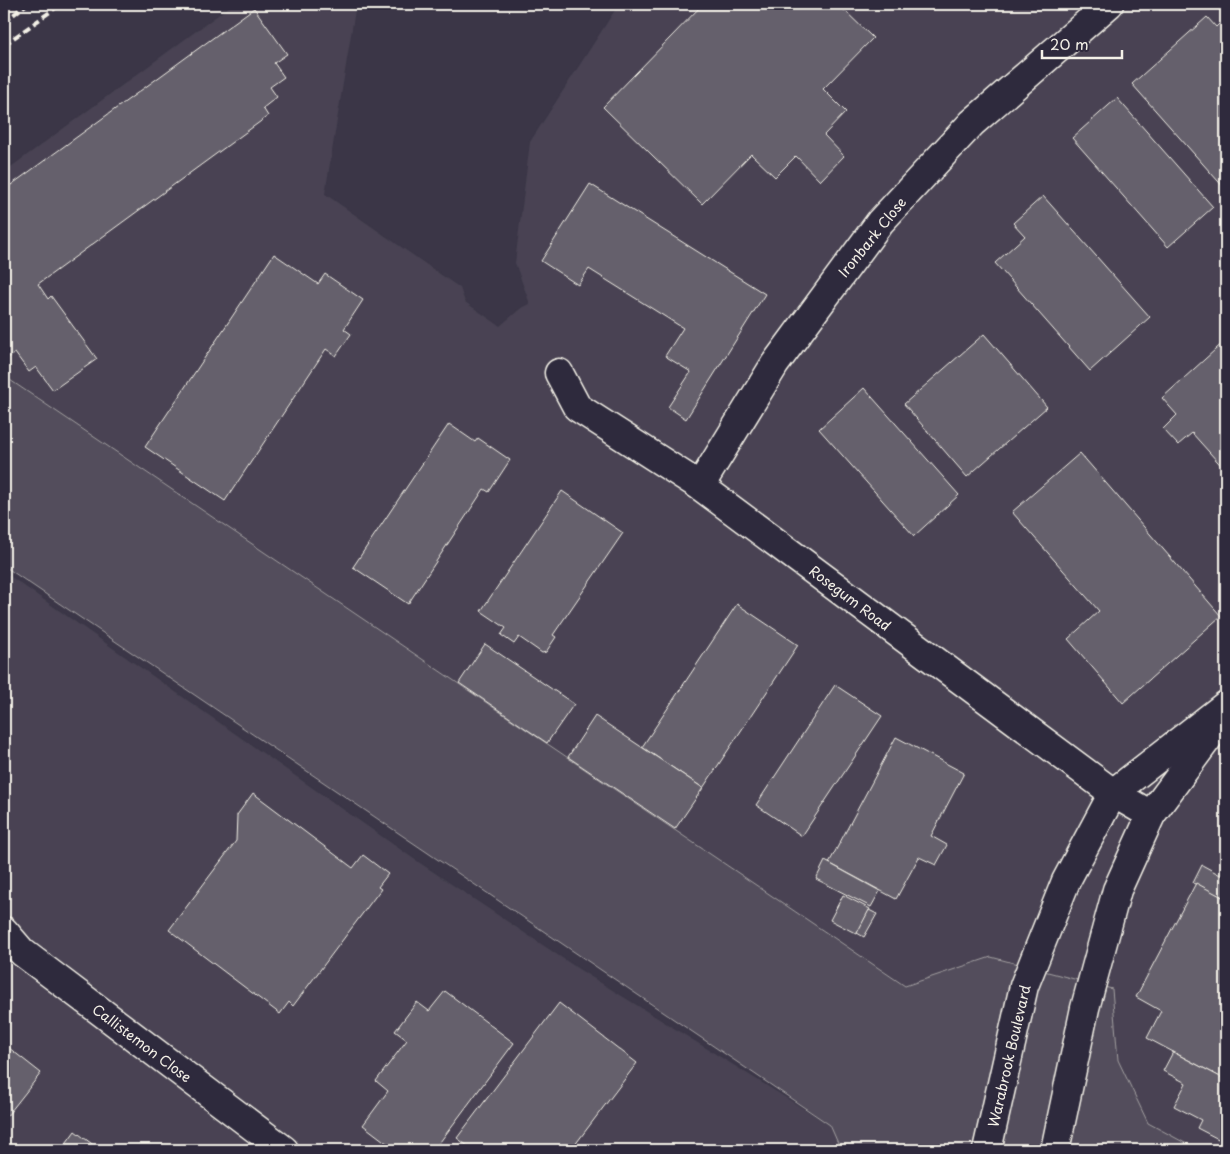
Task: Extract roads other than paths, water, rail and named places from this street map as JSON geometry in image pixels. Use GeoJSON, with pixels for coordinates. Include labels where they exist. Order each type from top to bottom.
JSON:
{"type":"FeatureCollection","features":[{"type":"Feature","properties":{"kind":"street","name":"Ironbark Close"},"geometry":{"type":"LineString","coordinates":[[700,486],[775,364],[880,222],[972,123],[1109,4]]}},
{"type":"Feature","properties":{"kind":"street","name":"Rosegum Road"},"geometry":{"type":"LineString","coordinates":[[559,373],[578,407],[700,486],[1113,793],[1151,815]]}},
{"type":"Feature","properties":{"kind":"street","name":"Warabrook Boulevard"},"geometry":{"type":"LineString","coordinates":[[988,1150],[1024,986],[1066,881],[1113,793],[1226,705]]}},
{"type":"Feature","properties":{"kind":"street"},"geometry":{"type":"LineString","coordinates":[[1055,1150],[1085,1008],[1117,890],[1151,815],[1226,713]]}},
{"type":"Feature","properties":{"kind":"street","name":"Callistemon Close"},"geometry":{"type":"LineString","coordinates":[[4,931],[22,952],[284,1150]]}},
{"type":"Feature","properties":{"kind":"railway"},"geometry":{"type":"LineString","coordinates":[[4,22],[27,4]]}},
{"type":"Feature","properties":{"kind":"railway"},"geometry":{"type":"LineString","coordinates":[[4,45],[61,4]]}}]}
